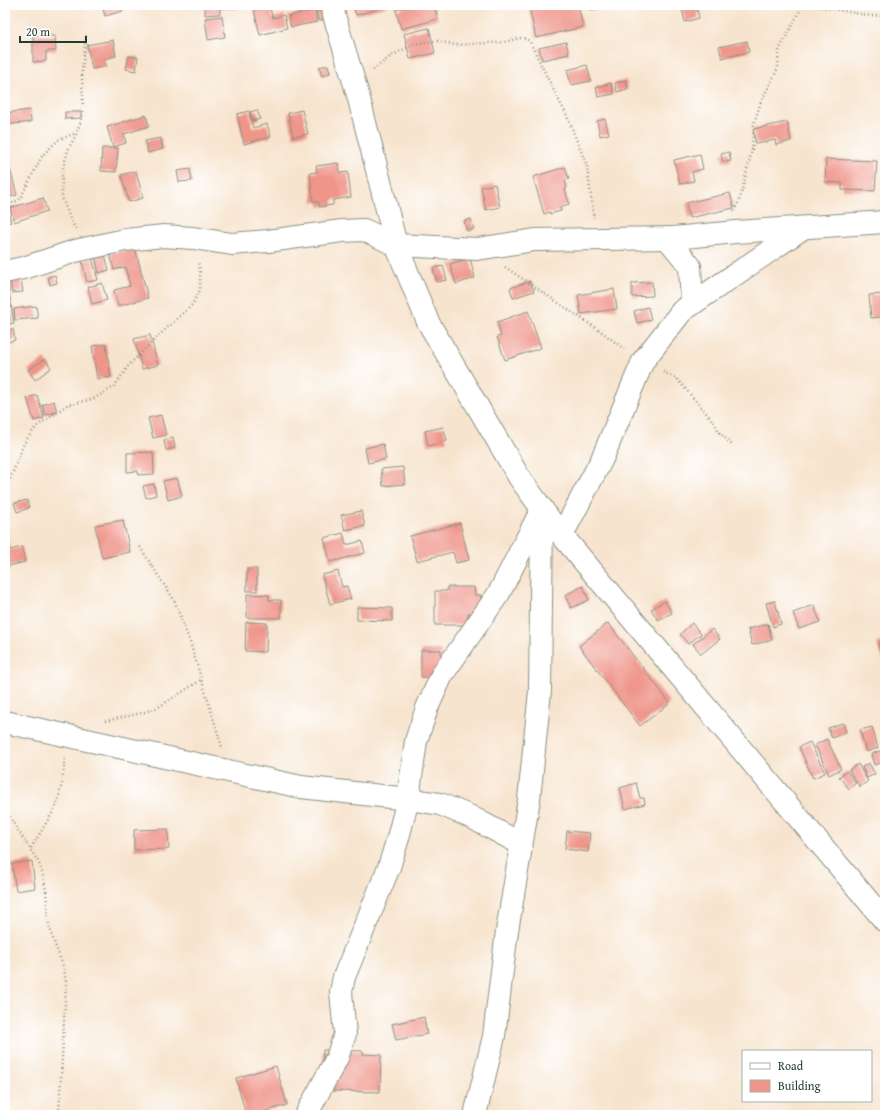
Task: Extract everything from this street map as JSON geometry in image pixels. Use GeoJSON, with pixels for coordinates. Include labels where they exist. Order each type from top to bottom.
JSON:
{"type":"FeatureCollection","features":[{"type":"Feature","properties":{"kind":"street"},"geometry":{"type":"LineString","coordinates":[[331,5],[354,83],[396,245],[428,322],[519,476],[562,535],[885,921]]}},
{"type":"Feature","properties":{"kind":"street"},"geometry":{"type":"LineString","coordinates":[[5,272],[27,267],[90,247],[125,240],[164,236],[193,238],[232,244],[268,241],[342,231],[364,230],[396,245],[478,249],[535,240],[667,238],[885,222]]}},
{"type":"Feature","properties":{"kind":"street"},"geometry":{"type":"LineString","coordinates":[[562,535],[602,459],[643,361],[682,311],[804,227]]}},
{"type":"Feature","properties":{"kind":"street"},"geometry":{"type":"LineString","coordinates":[[667,238],[690,266],[692,304]]}},
{"type":"Feature","properties":{"kind":"street"},"geometry":{"type":"LineString","coordinates":[[306,1115],[337,1058],[345,1034],[341,992],[344,977],[389,867],[408,799],[416,741],[427,708],[442,675],[499,593],[542,509]]}},
{"type":"Feature","properties":{"kind":"street"},"geometry":{"type":"LineString","coordinates":[[475,1115],[494,1036],[507,931],[529,799],[540,691],[542,509]]}},
{"type":"Feature","properties":{"kind":"street"},"geometry":{"type":"LineString","coordinates":[[5,722],[301,787],[440,804],[465,814],[521,844]]}},
{"type":"Feature","properties":{"kind":"path"},"geometry":{"type":"LineString","coordinates":[[723,233],[740,199],[752,150],[754,123],[761,102],[778,68],[779,50],[803,5]]}},
{"type":"Feature","properties":{"kind":"path"},"geometry":{"type":"LineString","coordinates":[[809,5],[872,16],[885,15]]}},
{"type":"Feature","properties":{"kind":"path"},"geometry":{"type":"LineString","coordinates":[[86,35],[82,70],[83,113],[77,133],[68,150],[62,172],[62,198],[71,221],[90,247]]}},
{"type":"Feature","properties":{"kind":"path"},"geometry":{"type":"LineString","coordinates":[[354,83],[391,56],[414,44],[438,41],[456,45],[504,42],[527,38],[567,116],[587,166],[596,240]]}},
{"type":"Feature","properties":{"kind":"path"},"geometry":{"type":"LineString","coordinates":[[5,207],[20,199],[42,156],[58,140],[77,133]]}},
{"type":"Feature","properties":{"kind":"path"},"geometry":{"type":"LineString","coordinates":[[5,490],[24,443],[36,427],[67,405],[93,399],[114,387],[129,364],[192,305],[200,290],[200,270],[193,238]]}},
{"type":"Feature","properties":{"kind":"path"},"geometry":{"type":"LineString","coordinates":[[478,249],[629,352],[676,378],[713,421],[720,433],[732,445]]}},
{"type":"Feature","properties":{"kind":"path"},"geometry":{"type":"LineString","coordinates":[[140,547],[174,600],[190,642],[214,726],[230,772]]}},
{"type":"Feature","properties":{"kind":"path"},"geometry":{"type":"LineString","coordinates":[[102,721],[142,713],[157,708],[201,680]]}},
{"type":"Feature","properties":{"kind":"path"},"geometry":{"type":"LineString","coordinates":[[30,848],[57,805],[62,783],[65,758],[61,735]]}},
{"type":"Feature","properties":{"kind":"path"},"geometry":{"type":"LineString","coordinates":[[5,810],[39,863],[46,890],[48,920],[64,969],[66,983],[59,1115]]}},
{"type":"Feature","properties":{"kind":"building"},"geometry":{"type":"Polygon","coordinates":[[[102,5],[122,5],[123,11],[105,16],[102,5]]]}},
{"type":"Feature","properties":{"kind":"building"},"geometry":{"type":"Polygon","coordinates":[[[205,5],[237,5],[237,8],[220,8],[220,14],[205,15],[205,5]]]}},
{"type":"Feature","properties":{"kind":"building"},"geometry":{"type":"Polygon","coordinates":[[[353,5],[386,5],[386,7],[356,15],[353,5]]]}},
{"type":"Feature","properties":{"kind":"building"},"geometry":{"type":"Polygon","coordinates":[[[414,5],[434,5],[438,19],[401,29],[396,10],[414,5]]]}},
{"type":"Feature","properties":{"kind":"building"},"geometry":{"type":"Polygon","coordinates":[[[539,5],[578,5],[583,27],[536,38],[529,7],[539,5]]]}},
{"type":"Feature","properties":{"kind":"building"},"geometry":{"type":"Polygon","coordinates":[[[590,5],[609,5],[609,6],[591,10],[590,5]]]}},
{"type":"Feature","properties":{"kind":"building"},"geometry":{"type":"Polygon","coordinates":[[[681,5],[696,5],[699,18],[685,22],[681,5]]]}},
{"type":"Feature","properties":{"kind":"building"},"geometry":{"type":"Polygon","coordinates":[[[269,6],[273,18],[284,15],[287,28],[260,35],[254,10],[269,6]]]}},
{"type":"Feature","properties":{"kind":"building"},"geometry":{"type":"Polygon","coordinates":[[[315,10],[317,22],[291,27],[288,16],[315,10]]]}},
{"type":"Feature","properties":{"kind":"building"},"geometry":{"type":"Polygon","coordinates":[[[323,10],[325,19],[319,21],[316,12],[323,10]]]}},
{"type":"Feature","properties":{"kind":"building"},"geometry":{"type":"Polygon","coordinates":[[[222,16],[225,37],[208,40],[205,18],[222,16]]]}},
{"type":"Feature","properties":{"kind":"building"},"geometry":{"type":"Polygon","coordinates":[[[429,28],[435,53],[410,59],[404,34],[429,28]]]}},
{"type":"Feature","properties":{"kind":"building"},"geometry":{"type":"Polygon","coordinates":[[[33,36],[55,36],[56,51],[46,51],[46,61],[33,62],[33,36]]]}},
{"type":"Feature","properties":{"kind":"building"},"geometry":{"type":"Polygon","coordinates":[[[113,40],[116,56],[104,59],[106,66],[92,69],[87,45],[113,40]]]}},
{"type":"Feature","properties":{"kind":"building"},"geometry":{"type":"Polygon","coordinates":[[[747,41],[749,52],[722,58],[719,47],[747,41]]]}},
{"type":"Feature","properties":{"kind":"building"},"geometry":{"type":"Polygon","coordinates":[[[566,42],[569,54],[542,60],[539,48],[566,42]]]}},
{"type":"Feature","properties":{"kind":"building"},"geometry":{"type":"Polygon","coordinates":[[[129,56],[138,57],[136,71],[126,69],[129,56]]]}},
{"type":"Feature","properties":{"kind":"building"},"geometry":{"type":"Polygon","coordinates":[[[328,65],[330,73],[322,76],[319,67],[328,65]]]}},
{"type":"Feature","properties":{"kind":"building"},"geometry":{"type":"Polygon","coordinates":[[[587,65],[591,81],[571,85],[567,70],[587,65]]]}},
{"type":"Feature","properties":{"kind":"building"},"geometry":{"type":"Polygon","coordinates":[[[626,80],[628,89],[617,92],[615,83],[626,80]]]}},
{"type":"Feature","properties":{"kind":"building"},"geometry":{"type":"Polygon","coordinates":[[[611,83],[614,94],[598,97],[596,87],[611,83]]]}},
{"type":"Feature","properties":{"kind":"building"},"geometry":{"type":"Polygon","coordinates":[[[30,110],[31,122],[5,125],[5,113],[30,110]]]}},
{"type":"Feature","properties":{"kind":"building"},"geometry":{"type":"Polygon","coordinates":[[[257,110],[260,119],[253,121],[250,112],[257,110]]]}},
{"type":"Feature","properties":{"kind":"building"},"geometry":{"type":"Polygon","coordinates":[[[302,110],[308,134],[293,137],[288,113],[302,110]]]}},
{"type":"Feature","properties":{"kind":"building"},"geometry":{"type":"Polygon","coordinates":[[[249,111],[253,128],[267,124],[271,137],[244,144],[237,114],[249,111]]]}},
{"type":"Feature","properties":{"kind":"building"},"geometry":{"type":"Polygon","coordinates":[[[65,112],[81,112],[81,118],[65,119],[65,112]]]}},
{"type":"Feature","properties":{"kind":"building"},"geometry":{"type":"Polygon","coordinates":[[[146,115],[149,126],[124,134],[126,143],[113,147],[107,127],[146,115]]]}},
{"type":"Feature","properties":{"kind":"building"},"geometry":{"type":"Polygon","coordinates":[[[605,119],[609,134],[600,136],[597,121],[605,119]]]}},
{"type":"Feature","properties":{"kind":"building"},"geometry":{"type":"Polygon","coordinates":[[[787,122],[791,141],[776,145],[775,140],[756,144],[753,129],[787,122]]]}},
{"type":"Feature","properties":{"kind":"building"},"geometry":{"type":"Polygon","coordinates":[[[161,138],[163,149],[148,153],[145,141],[161,138]]]}},
{"type":"Feature","properties":{"kind":"building"},"geometry":{"type":"Polygon","coordinates":[[[102,148],[118,148],[116,172],[101,171],[102,148]]]}},
{"type":"Feature","properties":{"kind":"building"},"geometry":{"type":"Polygon","coordinates":[[[729,152],[731,161],[723,162],[721,154],[729,152]]]}},
{"type":"Feature","properties":{"kind":"building"},"geometry":{"type":"Polygon","coordinates":[[[700,154],[703,169],[692,172],[694,181],[680,184],[674,160],[700,154]]]}},
{"type":"Feature","properties":{"kind":"building"},"geometry":{"type":"Polygon","coordinates":[[[826,159],[877,161],[875,191],[842,190],[842,183],[825,182],[826,159]]]}},
{"type":"Feature","properties":{"kind":"building"},"geometry":{"type":"Polygon","coordinates":[[[5,161],[8,161],[17,195],[5,198],[5,161]]]}},
{"type":"Feature","properties":{"kind":"building"},"geometry":{"type":"Polygon","coordinates":[[[338,163],[340,173],[348,172],[351,197],[333,200],[333,205],[319,207],[319,202],[313,202],[310,173],[317,172],[316,166],[338,163]]]}},
{"type":"Feature","properties":{"kind":"building"},"geometry":{"type":"Polygon","coordinates":[[[565,167],[569,179],[565,180],[567,188],[565,189],[569,204],[560,207],[561,211],[544,214],[533,177],[565,167]]]}},
{"type":"Feature","properties":{"kind":"building"},"geometry":{"type":"Polygon","coordinates":[[[190,169],[192,181],[179,182],[177,171],[190,169]]]}},
{"type":"Feature","properties":{"kind":"building"},"geometry":{"type":"Polygon","coordinates":[[[136,171],[143,198],[129,202],[121,175],[136,171]]]}},
{"type":"Feature","properties":{"kind":"building"},"geometry":{"type":"Polygon","coordinates":[[[495,184],[500,207],[486,210],[481,187],[495,184]]]}},
{"type":"Feature","properties":{"kind":"building"},"geometry":{"type":"Polygon","coordinates":[[[730,193],[734,208],[689,218],[686,203],[730,193]]]}},
{"type":"Feature","properties":{"kind":"building"},"geometry":{"type":"Polygon","coordinates":[[[43,198],[47,211],[14,222],[10,208],[43,198]]]}},
{"type":"Feature","properties":{"kind":"building"},"geometry":{"type":"Polygon","coordinates":[[[5,202],[11,222],[5,224],[5,202]]]}},
{"type":"Feature","properties":{"kind":"building"},"geometry":{"type":"Polygon","coordinates":[[[471,219],[474,229],[467,231],[464,221],[471,219]]]}},
{"type":"Feature","properties":{"kind":"building"},"geometry":{"type":"Polygon","coordinates":[[[135,248],[148,298],[118,306],[114,290],[130,286],[125,267],[114,270],[110,254],[135,248]]]}},
{"type":"Feature","properties":{"kind":"building"},"geometry":{"type":"Polygon","coordinates":[[[104,251],[109,270],[99,273],[94,253],[104,251]]]}},
{"type":"Feature","properties":{"kind":"building"},"geometry":{"type":"Polygon","coordinates":[[[92,258],[98,280],[87,282],[82,261],[92,258]]]}},
{"type":"Feature","properties":{"kind":"building"},"geometry":{"type":"Polygon","coordinates":[[[470,258],[475,278],[456,284],[450,264],[470,258]]]}},
{"type":"Feature","properties":{"kind":"building"},"geometry":{"type":"Polygon","coordinates":[[[443,266],[447,280],[437,282],[433,268],[443,266]]]}},
{"type":"Feature","properties":{"kind":"building"},"geometry":{"type":"Polygon","coordinates":[[[55,275],[57,283],[50,285],[48,277],[55,275]]]}},
{"type":"Feature","properties":{"kind":"building"},"geometry":{"type":"Polygon","coordinates":[[[21,279],[23,292],[12,293],[10,281],[21,279]]]}},
{"type":"Feature","properties":{"kind":"building"},"geometry":{"type":"Polygon","coordinates":[[[530,281],[534,291],[513,298],[510,288],[530,281]]]}},
{"type":"Feature","properties":{"kind":"building"},"geometry":{"type":"Polygon","coordinates":[[[652,282],[653,296],[632,297],[632,283],[652,282]]]}},
{"type":"Feature","properties":{"kind":"building"},"geometry":{"type":"Polygon","coordinates":[[[102,283],[107,300],[92,304],[88,287],[102,283]]]}},
{"type":"Feature","properties":{"kind":"building"},"geometry":{"type":"Polygon","coordinates":[[[5,285],[8,285],[14,323],[5,325],[5,285]]]}},
{"type":"Feature","properties":{"kind":"building"},"geometry":{"type":"Polygon","coordinates":[[[614,289],[617,309],[581,314],[578,295],[614,289]]]}},
{"type":"Feature","properties":{"kind":"building"},"geometry":{"type":"Polygon","coordinates":[[[885,294],[885,322],[881,322],[881,317],[871,318],[869,295],[885,294]]]}},
{"type":"Feature","properties":{"kind":"building"},"geometry":{"type":"Polygon","coordinates":[[[36,306],[38,318],[15,320],[14,309],[36,306]]]}},
{"type":"Feature","properties":{"kind":"building"},"geometry":{"type":"Polygon","coordinates":[[[648,307],[651,320],[637,323],[634,311],[648,307]]]}},
{"type":"Feature","properties":{"kind":"building"},"geometry":{"type":"Polygon","coordinates":[[[528,311],[541,348],[505,360],[497,337],[501,336],[497,322],[528,311]]]}},
{"type":"Feature","properties":{"kind":"building"},"geometry":{"type":"Polygon","coordinates":[[[13,329],[15,340],[5,343],[5,331],[13,329]]]}},
{"type":"Feature","properties":{"kind":"building"},"geometry":{"type":"Polygon","coordinates":[[[150,335],[158,365],[142,369],[134,339],[150,335]]]}},
{"type":"Feature","properties":{"kind":"building"},"geometry":{"type":"Polygon","coordinates":[[[106,344],[111,377],[97,379],[92,346],[106,344]]]}},
{"type":"Feature","properties":{"kind":"building"},"geometry":{"type":"Polygon","coordinates":[[[45,359],[51,368],[35,380],[28,370],[45,359]]]}},
{"type":"Feature","properties":{"kind":"building"},"geometry":{"type":"Polygon","coordinates":[[[37,395],[44,418],[34,421],[27,398],[37,395]]]}},
{"type":"Feature","properties":{"kind":"building"},"geometry":{"type":"Polygon","coordinates":[[[54,401],[57,412],[45,415],[42,405],[54,401]]]}},
{"type":"Feature","properties":{"kind":"building"},"geometry":{"type":"Polygon","coordinates":[[[161,415],[166,435],[153,438],[148,418],[161,415]]]}},
{"type":"Feature","properties":{"kind":"building"},"geometry":{"type":"Polygon","coordinates":[[[443,427],[447,441],[428,446],[425,431],[443,427]]]}},
{"type":"Feature","properties":{"kind":"building"},"geometry":{"type":"Polygon","coordinates":[[[173,437],[175,448],[166,450],[164,440],[173,437]]]}},
{"type":"Feature","properties":{"kind":"building"},"geometry":{"type":"Polygon","coordinates":[[[383,444],[386,459],[368,463],[365,448],[383,444]]]}},
{"type":"Feature","properties":{"kind":"building"},"geometry":{"type":"Polygon","coordinates":[[[153,452],[154,474],[138,475],[138,471],[127,472],[127,453],[153,452]]]}},
{"type":"Feature","properties":{"kind":"building"},"geometry":{"type":"Polygon","coordinates":[[[403,467],[405,484],[383,486],[381,469],[403,467]]]}},
{"type":"Feature","properties":{"kind":"building"},"geometry":{"type":"Polygon","coordinates":[[[177,478],[182,496],[168,500],[163,481],[177,478]]]}},
{"type":"Feature","properties":{"kind":"building"},"geometry":{"type":"Polygon","coordinates":[[[154,484],[156,495],[146,498],[143,486],[154,484]]]}},
{"type":"Feature","properties":{"kind":"building"},"geometry":{"type":"Polygon","coordinates":[[[27,500],[29,508],[17,512],[14,503],[27,500]]]}},
{"type":"Feature","properties":{"kind":"building"},"geometry":{"type":"Polygon","coordinates":[[[361,511],[365,526],[345,530],[341,515],[361,511]]]}},
{"type":"Feature","properties":{"kind":"building"},"geometry":{"type":"Polygon","coordinates":[[[123,520],[130,552],[102,558],[95,525],[123,520]]]}},
{"type":"Feature","properties":{"kind":"building"},"geometry":{"type":"Polygon","coordinates":[[[460,523],[469,560],[456,563],[453,552],[417,561],[410,536],[460,523]]]}},
{"type":"Feature","properties":{"kind":"building"},"geometry":{"type":"Polygon","coordinates":[[[343,533],[346,545],[362,541],[365,553],[330,562],[324,538],[343,533]]]}},
{"type":"Feature","properties":{"kind":"building"},"geometry":{"type":"Polygon","coordinates":[[[7,537],[10,550],[22,547],[25,562],[5,567],[5,538],[7,537]]]}},
{"type":"Feature","properties":{"kind":"building"},"geometry":{"type":"Polygon","coordinates":[[[247,569],[257,569],[257,591],[247,591],[247,569]]]}},
{"type":"Feature","properties":{"kind":"building"},"geometry":{"type":"Polygon","coordinates":[[[338,571],[342,587],[347,586],[351,599],[330,604],[322,575],[338,571]]]}},
{"type":"Feature","properties":{"kind":"building"},"geometry":{"type":"Polygon","coordinates":[[[583,586],[589,600],[571,608],[565,595],[583,586]]]}},
{"type":"Feature","properties":{"kind":"building"},"geometry":{"type":"Polygon","coordinates":[[[447,587],[474,587],[475,595],[481,595],[481,614],[468,613],[468,625],[435,625],[435,591],[447,591],[447,587]]]}},
{"type":"Feature","properties":{"kind":"building"},"geometry":{"type":"Polygon","coordinates":[[[247,594],[269,595],[269,600],[281,600],[281,618],[247,618],[247,594]]]}},
{"type":"Feature","properties":{"kind":"building"},"geometry":{"type":"Polygon","coordinates":[[[665,601],[672,613],[658,620],[651,609],[665,601]]]}},
{"type":"Feature","properties":{"kind":"building"},"geometry":{"type":"Polygon","coordinates":[[[775,601],[781,624],[773,627],[766,603],[775,601]]]}},
{"type":"Feature","properties":{"kind":"building"},"geometry":{"type":"Polygon","coordinates":[[[814,605],[820,622],[799,629],[793,613],[814,605]]]}},
{"type":"Feature","properties":{"kind":"building"},"geometry":{"type":"Polygon","coordinates":[[[357,607],[392,608],[392,621],[357,620],[357,607]]]}},
{"type":"Feature","properties":{"kind":"building"},"geometry":{"type":"Polygon","coordinates":[[[246,622],[267,623],[266,652],[245,651],[246,622]]]}},
{"type":"Feature","properties":{"kind":"building"},"geometry":{"type":"Polygon","coordinates":[[[608,623],[670,703],[640,726],[579,646],[608,623]]]}},
{"type":"Feature","properties":{"kind":"building"},"geometry":{"type":"Polygon","coordinates":[[[692,623],[701,634],[688,644],[680,634],[692,623]]]}},
{"type":"Feature","properties":{"kind":"building"},"geometry":{"type":"Polygon","coordinates":[[[768,624],[772,640],[752,645],[748,629],[768,624]]]}},
{"type":"Feature","properties":{"kind":"building"},"geometry":{"type":"Polygon","coordinates":[[[712,629],[720,639],[701,654],[693,644],[712,629]]]}},
{"type":"Feature","properties":{"kind":"building"},"geometry":{"type":"Polygon","coordinates":[[[885,640],[885,663],[877,644],[885,640]]]}},
{"type":"Feature","properties":{"kind":"building"},"geometry":{"type":"Polygon","coordinates":[[[421,650],[441,650],[441,656],[454,656],[453,678],[421,677],[421,650]]]}},
{"type":"Feature","properties":{"kind":"building"},"geometry":{"type":"Polygon","coordinates":[[[843,723],[846,732],[832,738],[828,728],[843,723]]]}},
{"type":"Feature","properties":{"kind":"building"},"geometry":{"type":"Polygon","coordinates":[[[872,727],[878,748],[866,752],[860,730],[872,727]]]}},
{"type":"Feature","properties":{"kind":"building"},"geometry":{"type":"Polygon","coordinates":[[[827,739],[841,769],[829,775],[815,745],[827,739]]]}},
{"type":"Feature","properties":{"kind":"building"},"geometry":{"type":"Polygon","coordinates":[[[810,742],[825,773],[813,778],[799,747],[810,742]]]}},
{"type":"Feature","properties":{"kind":"building"},"geometry":{"type":"Polygon","coordinates":[[[880,751],[884,762],[874,765],[871,754],[880,751]]]}},
{"type":"Feature","properties":{"kind":"building"},"geometry":{"type":"Polygon","coordinates":[[[869,763],[875,774],[867,778],[862,767],[869,763]]]}},
{"type":"Feature","properties":{"kind":"building"},"geometry":{"type":"Polygon","coordinates":[[[858,764],[868,781],[860,787],[849,770],[858,764]]]}},
{"type":"Feature","properties":{"kind":"building"},"geometry":{"type":"Polygon","coordinates":[[[847,771],[856,783],[849,789],[839,777],[847,771]]]}},
{"type":"Feature","properties":{"kind":"building"},"geometry":{"type":"Polygon","coordinates":[[[636,783],[640,798],[644,798],[645,804],[625,809],[620,788],[636,783]]]}},
{"type":"Feature","properties":{"kind":"building"},"geometry":{"type":"Polygon","coordinates":[[[168,829],[169,849],[134,850],[134,830],[168,829]]]}},
{"type":"Feature","properties":{"kind":"building"},"geometry":{"type":"Polygon","coordinates":[[[567,831],[590,833],[588,852],[565,849],[567,831]]]}},
{"type":"Feature","properties":{"kind":"building"},"geometry":{"type":"Polygon","coordinates":[[[32,861],[35,888],[16,891],[12,864],[32,861]]]}},
{"type":"Feature","properties":{"kind":"building"},"geometry":{"type":"Polygon","coordinates":[[[424,1017],[427,1034],[396,1040],[392,1024],[424,1017]]]}},
{"type":"Feature","properties":{"kind":"building"},"geometry":{"type":"Polygon","coordinates":[[[323,1050],[363,1051],[363,1054],[381,1055],[380,1092],[332,1091],[332,1073],[322,1072],[323,1050]]]}},
{"type":"Feature","properties":{"kind":"building"},"geometry":{"type":"Polygon","coordinates":[[[276,1066],[287,1105],[252,1115],[246,1115],[236,1078],[276,1066]]]}}]}
